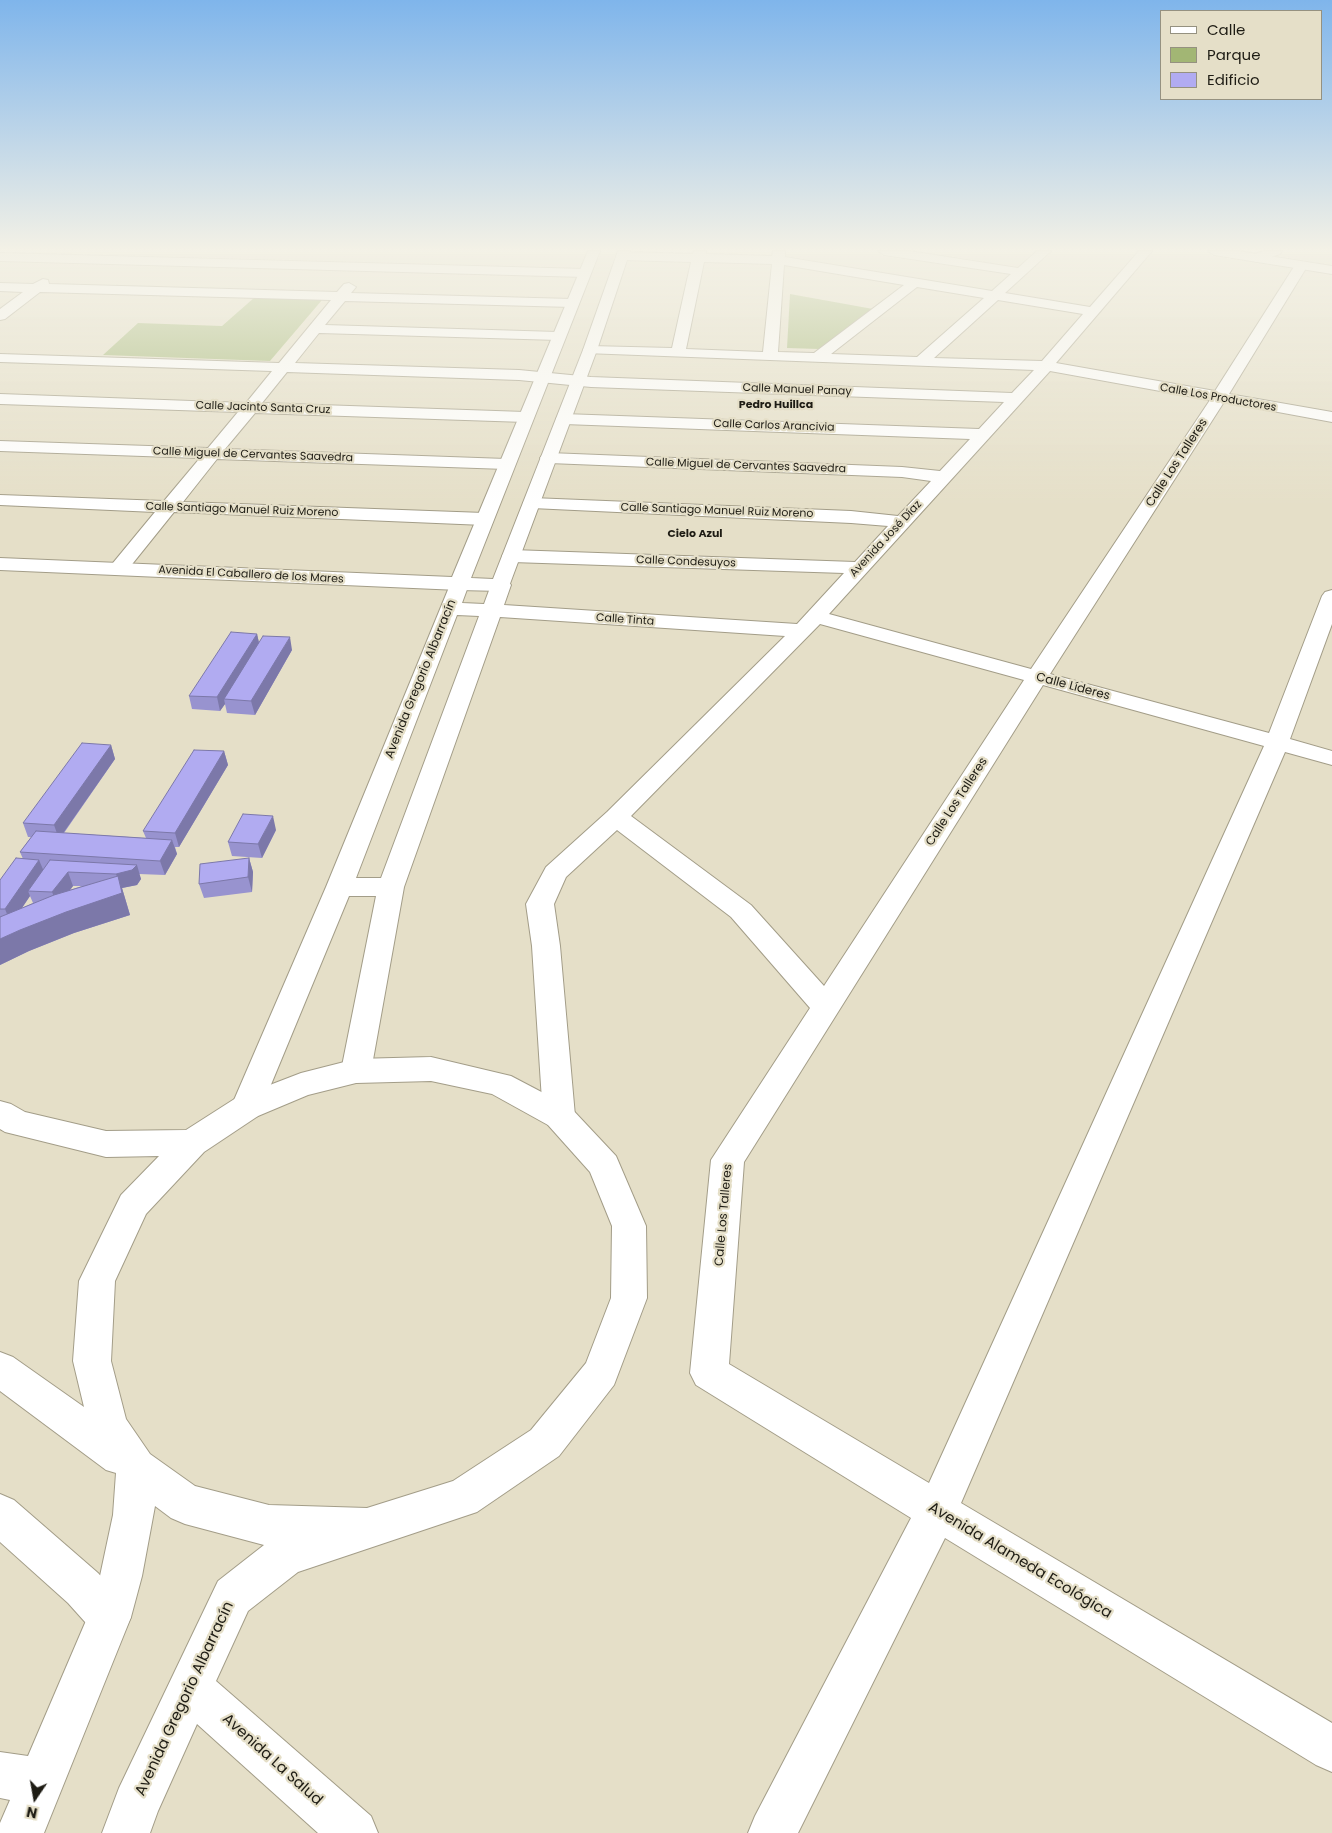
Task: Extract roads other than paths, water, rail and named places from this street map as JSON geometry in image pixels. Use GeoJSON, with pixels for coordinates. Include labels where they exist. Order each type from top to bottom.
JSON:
{"type":"FeatureCollection","features":[{"type":"Feature","properties":{"kind":"street"},"geometry":{"type":"LineString","coordinates":[[118,569],[309,337]]}},
{"type":"Feature","properties":{"kind":"street","name":"Avenida Gregorio Albarracín"},"geometry":{"type":"LineString","coordinates":[[247,1107],[339,887],[558,337]]}},
{"type":"Feature","properties":{"kind":"street"},"geometry":{"type":"LineString","coordinates":[[356,1071],[392,887],[501,585],[595,337]]}},
{"type":"Feature","properties":{"kind":"street"},"geometry":{"type":"LineString","coordinates":[[678,353],[682,337]]}},
{"type":"Feature","properties":{"kind":"street"},"geometry":{"type":"LineString","coordinates":[[770,356],[772,337]]}},
{"type":"Feature","properties":{"kind":"street"},"geometry":{"type":"LineString","coordinates":[[817,358],[845,337]]}},
{"type":"Feature","properties":{"kind":"street"},"geometry":{"type":"LineString","coordinates":[[920,362],[948,337]]}},
{"type":"Feature","properties":{"kind":"street","name":"Avenida José Díaz"},"geometry":{"type":"LineString","coordinates":[[559,1116],[546,946],[540,904],[555,873],[616,817],[630,800],[808,624],[1072,337]]}},
{"type":"Feature","properties":{"kind":"street","name":"Calle Los Talleres"},"geometry":{"type":"LineString","coordinates":[[708,1373],[723,1231],[728,1160],[1258,337]]}},
{"type":"Feature","properties":{"kind":"street","name":"Calle Los Productores"},"geometry":{"type":"LineString","coordinates":[[590,350],[1046,366],[1332,417]]}},
{"type":"Feature","properties":{"kind":"street","name":"Calle Manuel Panay"},"geometry":{"type":"LineString","coordinates":[[0,358],[519,376],[578,381],[1017,398]]}},
{"type":"Feature","properties":{"kind":"street","name":"Calle Jacinto Santa Cruz"},"geometry":{"type":"LineString","coordinates":[[0,399],[525,417]]}},
{"type":"Feature","properties":{"kind":"street","name":"Calle Carlos Arancivia"},"geometry":{"type":"LineString","coordinates":[[564,418],[983,434]]}},
{"type":"Feature","properties":{"kind":"street","name":"Calle Miguel de Cervantes Saavedra"},"geometry":{"type":"LineString","coordinates":[[0,446],[506,464]]}},
{"type":"Feature","properties":{"kind":"street","name":"Calle Miguel de Cervantes Saavedra"},"geometry":{"type":"LineString","coordinates":[[549,458],[902,472],[944,476]]}},
{"type":"Feature","properties":{"kind":"street","name":"Calle Santiago Manuel Ruiz Moreno"},"geometry":{"type":"LineString","coordinates":[[0,500],[484,519]]}},
{"type":"Feature","properties":{"kind":"street","name":"Calle Santiago Manuel Ruiz Moreno"},"geometry":{"type":"LineString","coordinates":[[532,503],[851,517],[902,522]]}},
{"type":"Feature","properties":{"kind":"street","name":"Calle Condesuyos"},"geometry":{"type":"LineString","coordinates":[[512,556],[859,568]]}},
{"type":"Feature","properties":{"kind":"street","name":"Avenida El Caballero de los Mares"},"geometry":{"type":"LineString","coordinates":[[0,564],[501,585]]}},
{"type":"Feature","properties":{"kind":"street"},"geometry":{"type":"LineString","coordinates":[[772,1833],[937,1511],[1277,743],[1332,596]]}},
{"type":"Feature","properties":{"kind":"street","name":"Calle Tinta"},"geometry":{"type":"LineString","coordinates":[[449,608],[808,624]]}},
{"type":"Feature","properties":{"kind":"street","name":"Calle Líderes"},"geometry":{"type":"LineString","coordinates":[[808,624],[1037,677],[1332,758]]}},
{"type":"Feature","properties":{"kind":"street"},"geometry":{"type":"LineString","coordinates":[[616,817],[741,911],[826,1007]]}},
{"type":"Feature","properties":{"kind":"street"},"geometry":{"type":"LineString","coordinates":[[339,887],[392,887]]}},
{"type":"Feature","properties":{"kind":"street","name":"Avenida Gregorio Albarracín"},"geometry":{"type":"LineString","coordinates":[[126,1833],[136,1804],[233,1596],[286,1556],[463,1498],[545,1443],[602,1373],[629,1298],[629,1226],[604,1164],[559,1116],[500,1084],[430,1069],[356,1071],[301,1085],[247,1107],[192,1143],[134,1205],[97,1280],[92,1361],[108,1426],[136,1468]]}},
{"type":"Feature","properties":{"kind":"street"},"geometry":{"type":"LineString","coordinates":[[0,1113],[16,1124],[106,1144],[192,1143]]}},
{"type":"Feature","properties":{"kind":"street"},"geometry":{"type":"LineString","coordinates":[[0,1369],[185,1504],[269,1526],[367,1529]]}},
{"type":"Feature","properties":{"kind":"street","name":"Avenida Alameda Ecológica"},"geometry":{"type":"LineString","coordinates":[[708,1373],[1332,1749]]}},
{"type":"Feature","properties":{"kind":"street"},"geometry":{"type":"LineString","coordinates":[[20,1833],[20,1778],[108,1617],[121,1576],[134,1515],[136,1468]]}},
{"type":"Feature","properties":{"kind":"street"},"geometry":{"type":"LineString","coordinates":[[0,1514],[83,1588],[108,1617]]}},
{"type":"Feature","properties":{"kind":"street","name":"Avenida La Salud"},"geometry":{"type":"LineString","coordinates":[[190,1688],[354,1833]]}},
{"type":"Feature","properties":{"kind":"district","name":"Pedro Huillca"},"geometry":{"type":"Point","coordinates":[776,405]}},
{"type":"Feature","properties":{"kind":"district","name":"Cielo Azul"},"geometry":{"type":"Point","coordinates":[695,534]}}]}
